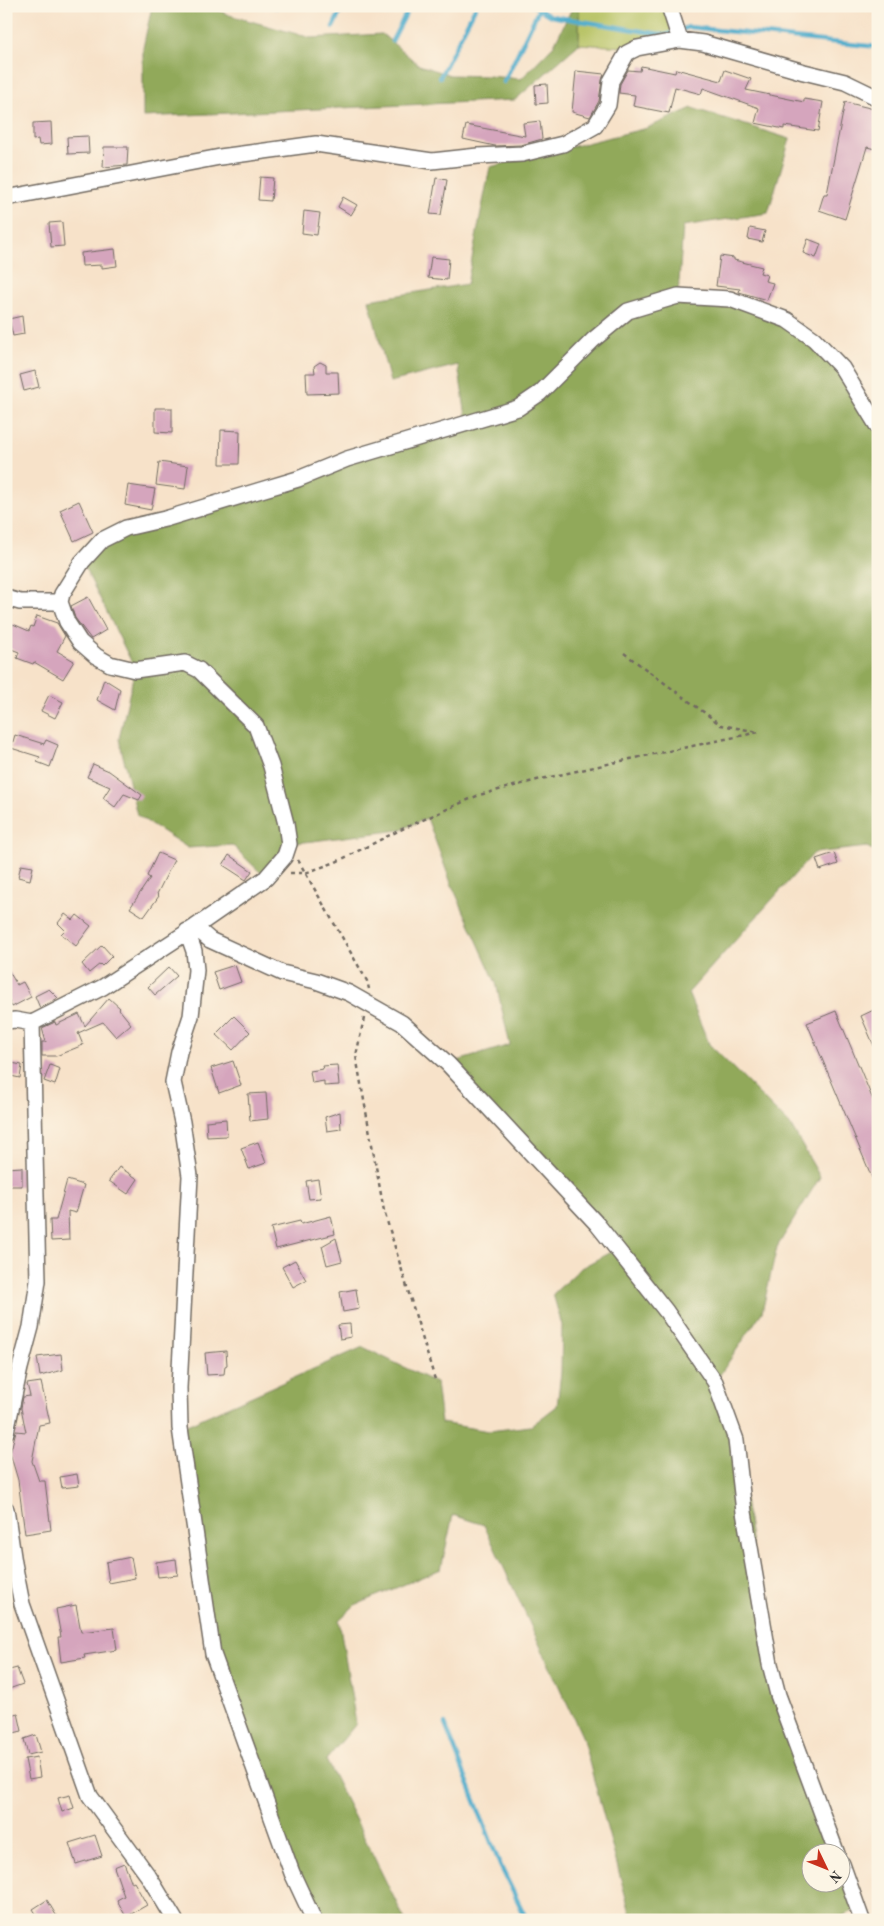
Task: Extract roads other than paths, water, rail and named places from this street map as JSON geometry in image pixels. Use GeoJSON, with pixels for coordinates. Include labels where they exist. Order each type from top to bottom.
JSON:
{"type":"FeatureCollection","features":[{"type":"Feature","properties":{"kind":"street"},"geometry":{"type":"LineString","coordinates":[[669,6],[678,33]]}},
{"type":"Feature","properties":{"kind":"street"},"geometry":{"type":"LineString","coordinates":[[6,198],[220,157],[316,144],[432,161],[522,154],[563,144],[595,126],[608,105],[611,81],[628,53],[678,33],[703,43],[845,82],[878,98]]}},
{"type":"Feature","properties":{"kind":"street"},"geometry":{"type":"LineString","coordinates":[[9,1017],[32,1023],[103,986],[266,878],[285,856],[288,844],[286,824],[279,795],[256,726],[199,670],[185,663],[135,670],[110,664],[96,656],[80,642],[67,622],[60,602],[62,594],[82,562],[102,540],[126,528],[165,519],[298,479],[348,459],[518,408],[540,393],[593,340],[628,311],[678,296],[730,299],[787,320],[814,339],[842,368],[878,427]]}},
{"type":"Feature","properties":{"kind":"street"},"geometry":{"type":"LineString","coordinates":[[6,598],[20,602],[60,602]]}},
{"type":"Feature","properties":{"kind":"street"},"geometry":{"type":"LineString","coordinates":[[191,929],[210,940],[282,973],[316,980],[349,993],[402,1022],[448,1064],[597,1224],[666,1311],[715,1382],[736,1440],[744,1512],[770,1664],[778,1695],[833,1844]]}},
{"type":"Feature","properties":{"kind":"street"},"geometry":{"type":"LineString","coordinates":[[191,929],[196,970],[191,1016],[179,1052],[173,1082],[182,1122],[190,1176],[178,1388],[180,1428],[212,1654],[292,1873],[314,1920]]}},
{"type":"Feature","properties":{"kind":"street"},"geometry":{"type":"LineString","coordinates":[[6,1432],[31,1326],[38,1281],[32,1023]]}},
{"type":"Feature","properties":{"kind":"street"},"geometry":{"type":"LineString","coordinates":[[6,1509],[22,1604],[90,1796],[150,1877],[176,1920]]}},
{"type":"Feature","properties":{"kind":"street"},"geometry":{"type":"LineString","coordinates":[[852,1892],[862,1920]]}},
{"type":"Feature","properties":{"kind":"waterway"},"geometry":{"type":"LineString","coordinates":[[333,27],[343,6]]}},
{"type":"Feature","properties":{"kind":"waterway"},"geometry":{"type":"LineString","coordinates":[[392,41],[410,6]]}},
{"type":"Feature","properties":{"kind":"waterway"},"geometry":{"type":"LineString","coordinates":[[440,77],[476,6]]}},
{"type":"Feature","properties":{"kind":"waterway"},"geometry":{"type":"LineString","coordinates":[[534,6],[551,16],[666,35],[689,27],[878,47]]}},
{"type":"Feature","properties":{"kind":"waterway"},"geometry":{"type":"LineString","coordinates":[[504,82],[539,9]]}},
{"type":"Feature","properties":{"kind":"waterway"},"geometry":{"type":"LineString","coordinates":[[445,1724],[500,1865],[527,1920]]}}]}
